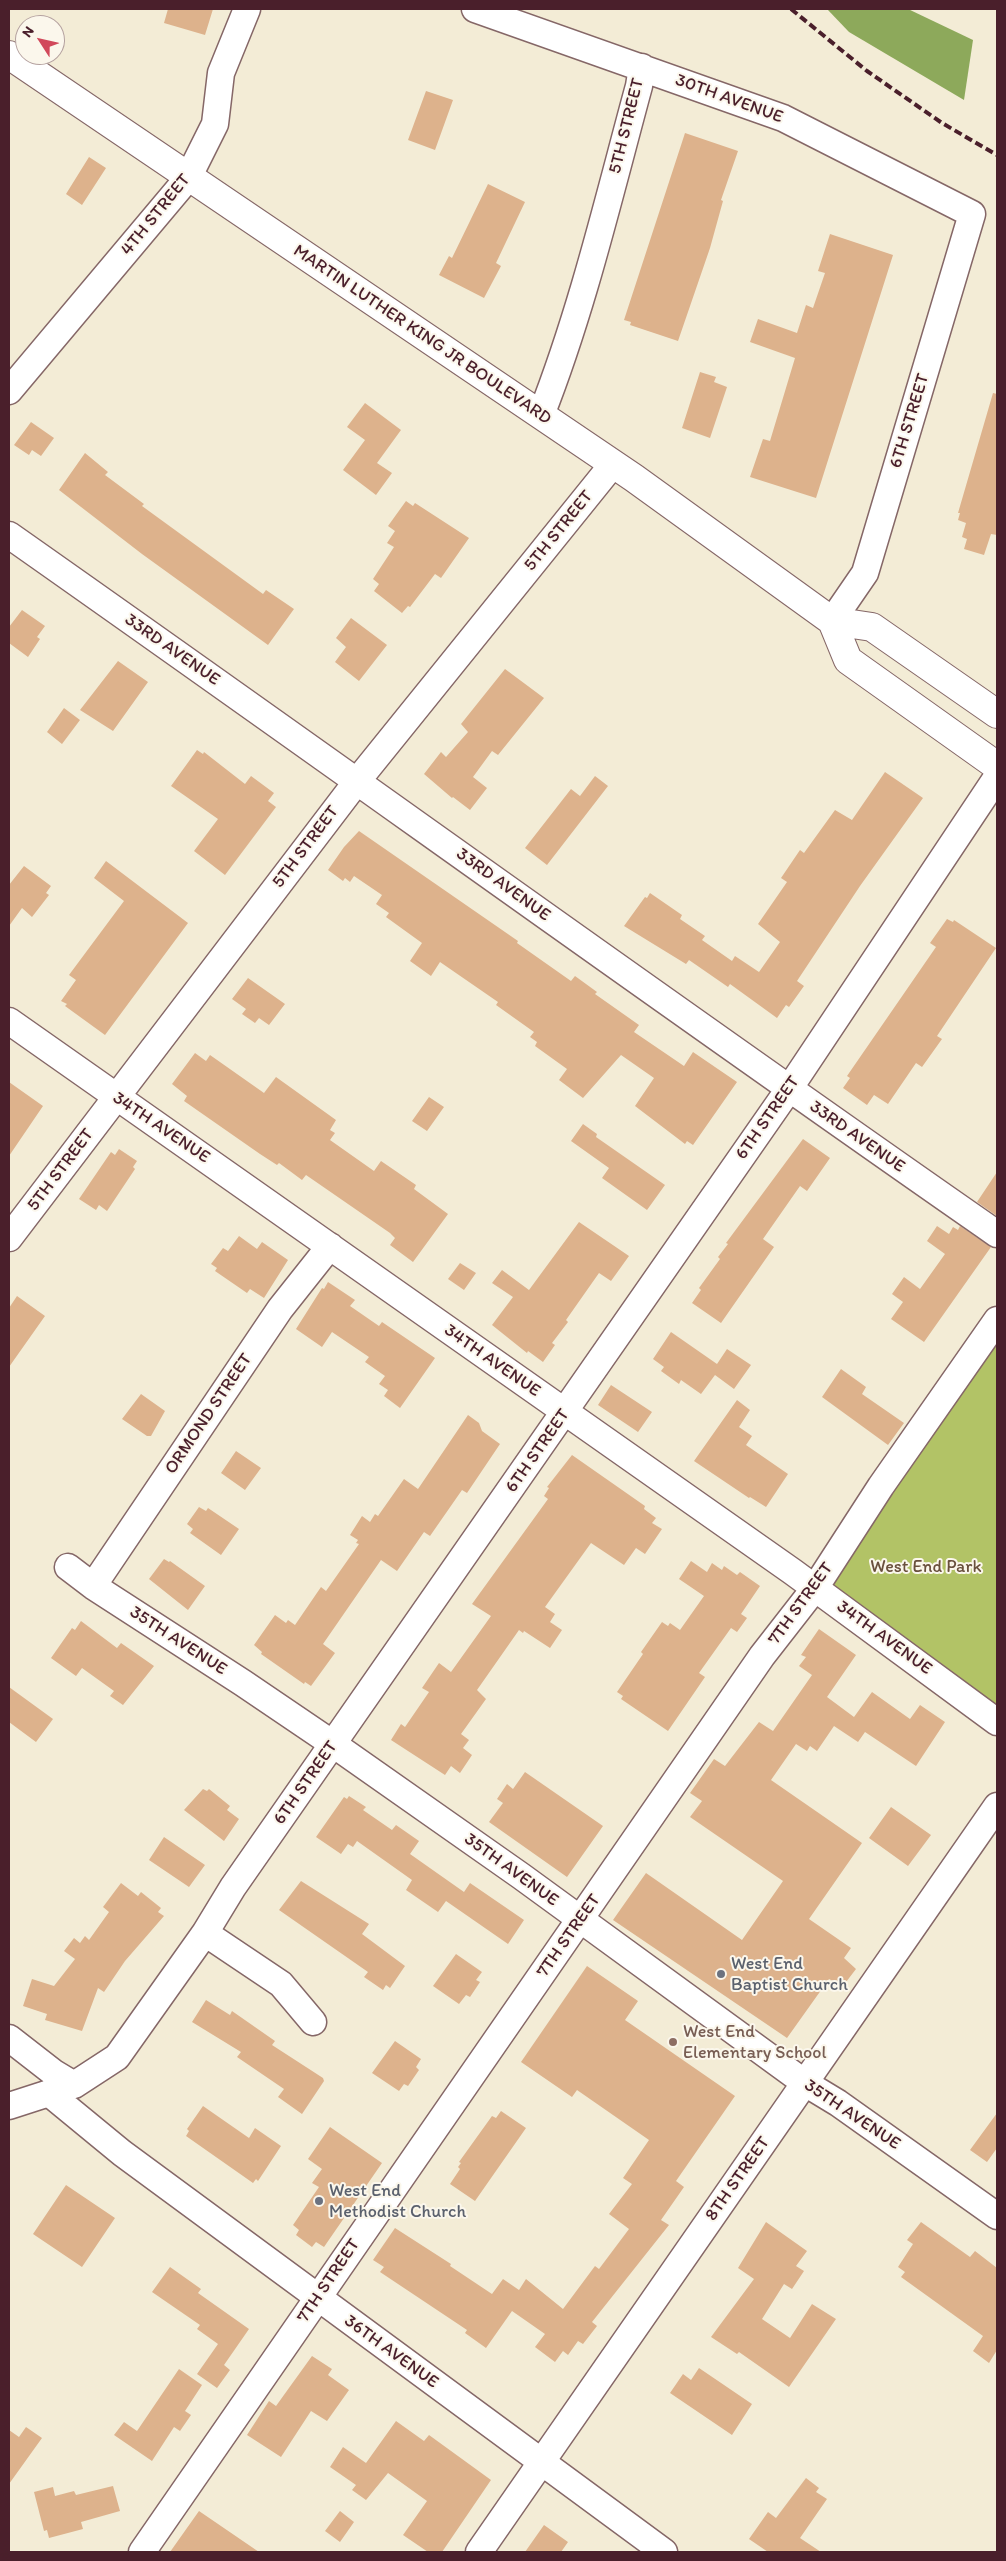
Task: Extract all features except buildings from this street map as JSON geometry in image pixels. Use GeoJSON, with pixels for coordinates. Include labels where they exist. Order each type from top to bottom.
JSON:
{"type":"FeatureCollection","features":[{"type":"Feature","properties":{"kind":"main road","name":"MARTIN LUTHER KING JR BOULEVARD"},"geometry":{"type":"LineString","coordinates":[[9,54],[188,178],[613,464],[832,620],[872,627],[997,714]]}},
{"type":"Feature","properties":{"kind":"main road"},"geometry":{"type":"LineString","coordinates":[[832,620],[848,660],[997,766]]}},
{"type":"Feature","properties":{"kind":"street","name":"4TH STREET"},"geometry":{"type":"LineString","coordinates":[[9,392],[188,178],[215,124],[221,73],[246,9]]}},
{"type":"Feature","properties":{"kind":"street","name":"30TH AVENUE"},"geometry":{"type":"LineString","coordinates":[[474,9],[783,118],[972,214]]}},
{"type":"Feature","properties":{"kind":"street","name":"5TH STREET"},"geometry":{"type":"LineString","coordinates":[[541,415],[557,375],[584,290],[639,86],[642,67]]}},
{"type":"Feature","properties":{"kind":"street","name":"6TH STREET"},"geometry":{"type":"LineString","coordinates":[[832,620],[865,573],[972,214]]}},
{"type":"Feature","properties":{"kind":"street","name":"5TH STREET"},"geometry":{"type":"LineString","coordinates":[[9,1238],[358,780],[613,464]]}},
{"type":"Feature","properties":{"kind":"street","name":"33RD AVENUE"},"geometry":{"type":"LineString","coordinates":[[9,535],[358,780],[789,1089],[997,1234]]}},
{"type":"Feature","properties":{"kind":"street","name":"6TH STREET"},"geometry":{"type":"LineString","coordinates":[[9,2106],[74,2085],[117,2057],[205,1933],[233,1887],[789,1089],[997,777]]}},
{"type":"Feature","properties":{"kind":"street","name":"34TH AVENUE"},"geometry":{"type":"LineString","coordinates":[[9,1021],[815,1588],[997,1722]]}},
{"type":"Feature","properties":{"kind":"street","name":"ORMOND STREET"},"geometry":{"type":"LineString","coordinates":[[93,1586],[280,1309],[330,1246]]}},
{"type":"Feature","properties":{"kind":"street","name":"7TH STREET"},"geometry":{"type":"LineString","coordinates":[[142,2552],[318,2299],[367,2224],[616,1870],[762,1656],[815,1588],[881,1486],[997,1320]]}},
{"type":"Feature","properties":{"kind":"street","name":"35TH AVENUE"},"geometry":{"type":"LineString","coordinates":[[68,1567],[93,1586],[244,1683],[333,1744],[521,1876],[805,2083],[838,2103],[997,2216]]}},
{"type":"Feature","properties":{"kind":"street","name":"8TH STREET"},"geometry":{"type":"LineString","coordinates":[[480,2552],[997,1806]]}},
{"type":"Feature","properties":{"kind":"street"},"geometry":{"type":"LineString","coordinates":[[205,1933],[281,1984],[312,2022]]}},
{"type":"Feature","properties":{"kind":"street"},"geometry":{"type":"LineString","coordinates":[[9,2038],[54,2073],[74,2085]]}},
{"type":"Feature","properties":{"kind":"street","name":"36TH AVENUE"},"geometry":{"type":"LineString","coordinates":[[49,2093],[122,2153],[664,2552]]}},
{"type":"Feature","properties":{"kind":"green space"},"geometry":{"type":"Polygon","coordinates":[[[827,9],[908,9],[973,40],[964,100],[849,32],[827,9]]]}},
{"type":"Feature","properties":{"kind":"green space","name":"West End Park"},"geometry":{"type":"Polygon","coordinates":[[[997,1335],[997,1705],[830,1583],[997,1335]]]}},
{"type":"Feature","properties":{"kind":"railway"},"geometry":{"type":"LineString","coordinates":[[791,9],[867,71],[942,123],[997,155]]}},
{"type":"Feature","properties":{"kind":"place","name":"West End Baptist Church"},"geometry":{"type":"Point","coordinates":[721,1974]}},
{"type":"Feature","properties":{"kind":"place","name":"West End Elementary School"},"geometry":{"type":"Point","coordinates":[673,2042]}},
{"type":"Feature","properties":{"kind":"place","name":"West End Methodist Church"},"geometry":{"type":"Point","coordinates":[319,2201]}}]}
